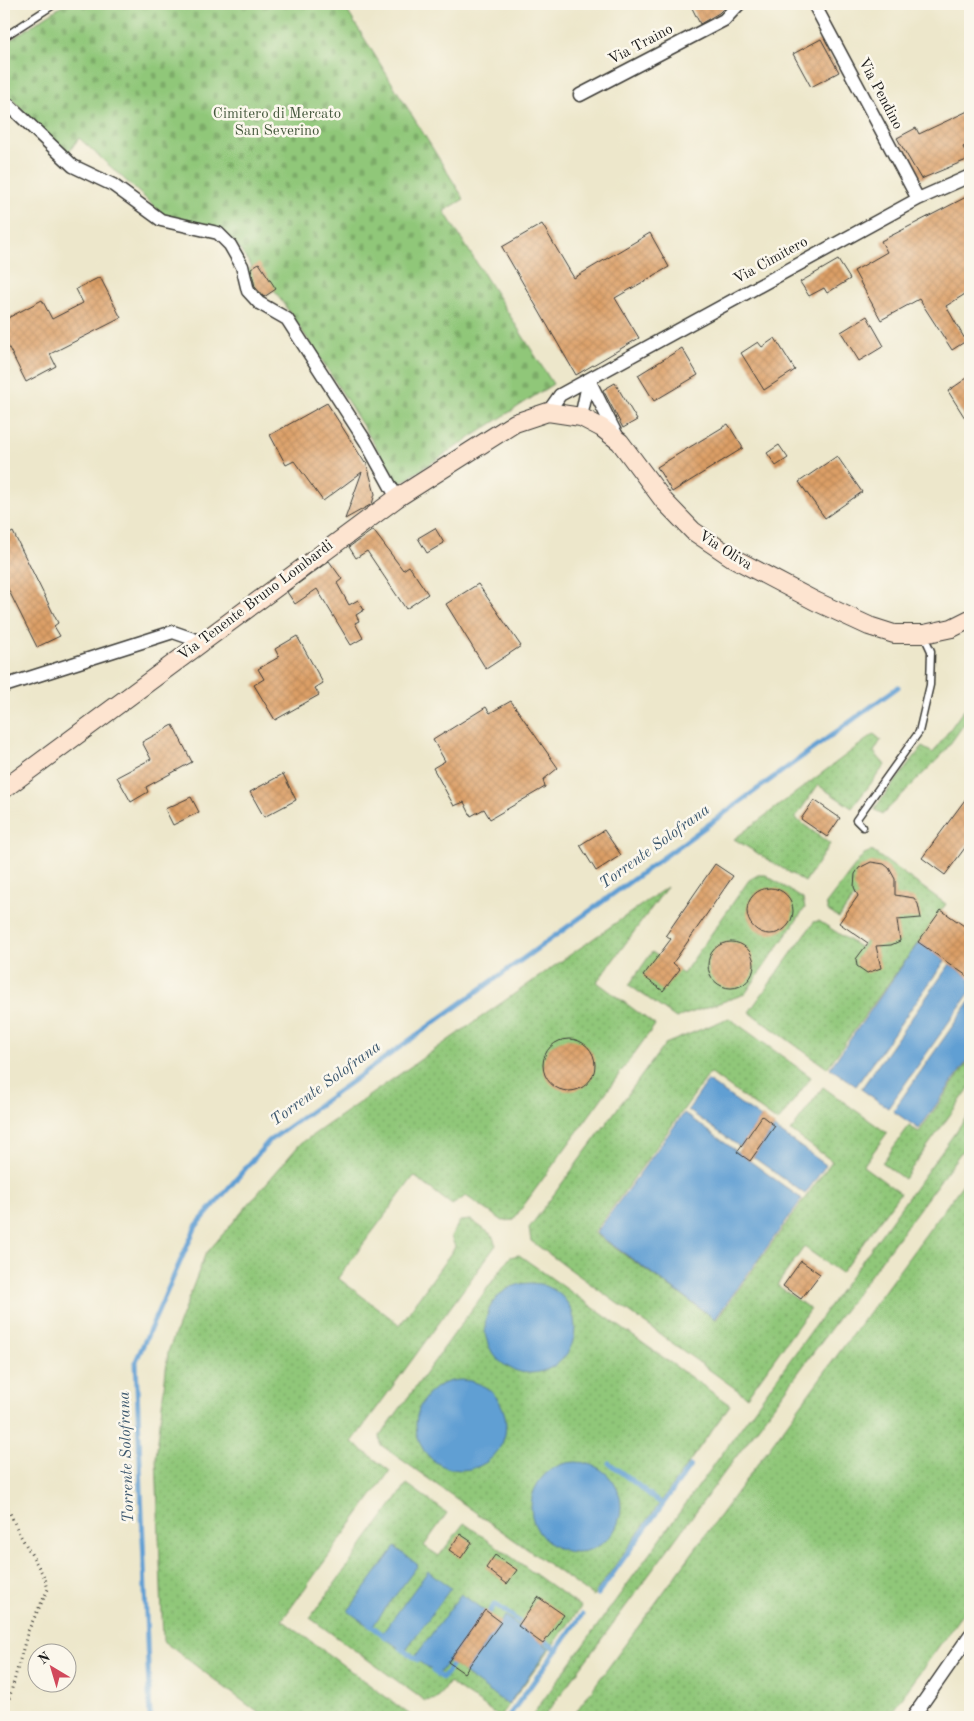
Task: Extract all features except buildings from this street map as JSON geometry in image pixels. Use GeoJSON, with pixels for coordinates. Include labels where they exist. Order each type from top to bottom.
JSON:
{"type":"FeatureCollection","features":[{"type":"Feature","properties":{"kind":"main road","name":"Via Oliva"},"geometry":{"type":"LineString","coordinates":[[515,423],[548,412],[581,418],[602,428],[620,442],[664,501],[693,532],[733,558],[869,626],[894,634],[924,634],[952,628],[970,620]]}},
{"type":"Feature","properties":{"kind":"main road","name":"Via Tenente Bruno Lombardi"},"geometry":{"type":"LineString","coordinates":[[4,789],[397,498],[515,423]]}},
{"type":"Feature","properties":{"kind":"street","name":"Via Traino"},"geometry":{"type":"LineString","coordinates":[[580,95],[724,20],[739,4]]}},
{"type":"Feature","properties":{"kind":"street","name":"Via Pendino"},"geometry":{"type":"LineString","coordinates":[[814,4],[918,199]]}},
{"type":"Feature","properties":{"kind":"street"},"geometry":{"type":"LineString","coordinates":[[4,105],[9,105],[73,166],[113,185],[161,220],[218,233],[230,246],[242,266],[248,291],[259,303],[287,319],[366,442],[397,498]]}},
{"type":"Feature","properties":{"kind":"street","name":"Via Cimitero"},"geometry":{"type":"LineString","coordinates":[[548,412],[560,395],[918,199],[970,176]]}},
{"type":"Feature","properties":{"kind":"street"},"geometry":{"type":"LineString","coordinates":[[581,418],[589,380]]}},
{"type":"Feature","properties":{"kind":"street"},"geometry":{"type":"LineString","coordinates":[[589,380],[620,442]]}},
{"type":"Feature","properties":{"kind":"street"},"geometry":{"type":"LineString","coordinates":[[4,686],[172,632],[202,642]]}},
{"type":"Feature","properties":{"kind":"street"},"geometry":{"type":"LineString","coordinates":[[913,1717],[970,1635]]}},
{"type":"Feature","properties":{"kind":"lane"},"geometry":{"type":"LineString","coordinates":[[4,37],[55,4]]}},
{"type":"Feature","properties":{"kind":"lane"},"geometry":{"type":"LineString","coordinates":[[863,828],[856,820],[919,732],[930,685],[931,651],[924,634]]}},
{"type":"Feature","properties":{"kind":"path"},"geometry":{"type":"LineString","coordinates":[[4,1500],[19,1533],[45,1578],[48,1589],[28,1631],[4,1717]]}},
{"type":"Feature","properties":{"kind":"green space","name":"Cimitero di Mercato San Severino"},"geometry":{"type":"Polygon","coordinates":[[[65,4],[343,4],[464,199],[444,211],[553,384],[399,484],[318,354],[274,290],[262,298],[245,272],[252,267],[237,245],[166,217],[79,138],[66,156],[13,100],[4,100],[4,44],[65,4]]]}},
{"type":"Feature","properties":{"kind":"green space"},"geometry":{"type":"Polygon","coordinates":[[[970,701],[970,716],[942,755],[883,814],[875,810],[922,747],[933,753],[970,701]]]}},
{"type":"Feature","properties":{"kind":"green space"},"geometry":{"type":"Polygon","coordinates":[[[874,734],[881,740],[874,752],[885,765],[852,808],[818,785],[795,818],[830,844],[805,882],[734,839],[874,734]]]}},
{"type":"Feature","properties":{"kind":"green space"},"geometry":{"type":"Polygon","coordinates":[[[872,851],[946,904],[827,1068],[749,1012],[814,922],[819,921],[861,948],[881,916],[853,898],[839,918],[828,911],[826,904],[864,854],[872,851]]]}},
{"type":"Feature","properties":{"kind":"green space"},"geometry":{"type":"Polygon","coordinates":[[[758,875],[766,875],[803,899],[805,908],[745,994],[676,1018],[629,985],[652,952],[683,974],[749,880],[758,875]]]}},
{"type":"Feature","properties":{"kind":"green space"},"geometry":{"type":"Polygon","coordinates":[[[667,887],[597,982],[655,1025],[513,1220],[503,1221],[466,1196],[452,1205],[414,1176],[338,1278],[400,1325],[455,1247],[451,1236],[460,1221],[471,1220],[492,1235],[496,1245],[352,1442],[390,1471],[282,1620],[413,1717],[264,1717],[163,1641],[156,1458],[168,1352],[205,1255],[300,1144],[667,887]]]}},
{"type":"Feature","properties":{"kind":"green space"},"geometry":{"type":"Polygon","coordinates":[[[729,1018],[811,1077],[778,1122],[710,1073],[594,1233],[716,1320],[832,1161],[791,1131],[823,1087],[887,1133],[863,1166],[900,1193],[841,1273],[804,1247],[777,1285],[810,1309],[747,1397],[531,1241],[529,1228],[665,1044],[729,1018]]]}},
{"type":"Feature","properties":{"kind":"green space"},"geometry":{"type":"Polygon","coordinates":[[[970,1059],[970,1087],[904,1179],[882,1163],[909,1126],[919,1132],[970,1059]]]}},
{"type":"Feature","properties":{"kind":"green space"},"geometry":{"type":"Polygon","coordinates":[[[970,1112],[970,1140],[544,1717],[531,1717],[970,1112]]]}},
{"type":"Feature","properties":{"kind":"green space"},"geometry":{"type":"Polygon","coordinates":[[[970,1174],[970,1603],[888,1717],[572,1717],[970,1174]]]}},
{"type":"Feature","properties":{"kind":"green space"},"geometry":{"type":"Polygon","coordinates":[[[519,1255],[730,1405],[593,1596],[381,1445],[380,1436],[510,1257],[519,1255]]]}},
{"type":"Feature","properties":{"kind":"green space"},"geometry":{"type":"Polygon","coordinates":[[[407,1484],[447,1513],[424,1546],[439,1556],[464,1523],[581,1607],[500,1717],[449,1682],[437,1699],[425,1701],[310,1618],[407,1484]]]}},
{"type":"Feature","properties":{"kind":"water"},"geometry":{"type":"Polygon","coordinates":[[[919,942],[945,961],[856,1086],[830,1068],[919,942]]]}},
{"type":"Feature","properties":{"kind":"water"},"geometry":{"type":"Polygon","coordinates":[[[950,964],[970,978],[970,992],[888,1108],[861,1089],[950,964]]]}},
{"type":"Feature","properties":{"kind":"water"},"geometry":{"type":"Polygon","coordinates":[[[970,1001],[970,1057],[919,1129],[893,1111],[970,1001]]]}},
{"type":"Feature","properties":{"kind":"water"},"geometry":{"type":"Polygon","coordinates":[[[708,1081],[761,1118],[740,1147],[688,1110],[708,1081]]]}},
{"type":"Feature","properties":{"kind":"water"},"geometry":{"type":"Polygon","coordinates":[[[684,1113],[802,1199],[715,1319],[596,1233],[684,1113]]]}},
{"type":"Feature","properties":{"kind":"water"},"geometry":{"type":"Polygon","coordinates":[[[774,1128],[826,1165],[805,1194],[753,1157],[774,1128]]]}},
{"type":"Feature","properties":{"kind":"water"},"geometry":{"type":"Polygon","coordinates":[[[530,1283],[547,1287],[562,1296],[571,1311],[575,1328],[571,1345],[562,1360],[547,1369],[530,1373],[513,1369],[498,1360],[489,1345],[485,1328],[489,1311],[498,1296],[513,1287],[530,1283]]]}},
{"type":"Feature","properties":{"kind":"water"},"geometry":{"type":"Polygon","coordinates":[[[461,1380],[478,1384],[493,1393],[502,1408],[506,1425],[502,1442],[493,1457],[478,1466],[461,1470],[444,1466],[429,1457],[420,1442],[416,1425],[420,1408],[429,1393],[444,1384],[461,1380]]]}},
{"type":"Feature","properties":{"kind":"water"},"geometry":{"type":"Polygon","coordinates":[[[576,1462],[593,1466],[608,1475],[617,1490],[621,1507],[617,1524],[608,1539],[593,1548],[576,1552],[559,1548],[544,1539],[535,1524],[531,1507],[535,1490],[544,1475],[559,1466],[576,1462]]]}},
{"type":"Feature","properties":{"kind":"water"},"geometry":{"type":"Polygon","coordinates":[[[395,1547],[418,1565],[371,1628],[348,1611],[395,1547]]]}},
{"type":"Feature","properties":{"kind":"water"},"geometry":{"type":"Polygon","coordinates":[[[428,1571],[451,1588],[404,1652],[381,1635],[428,1571]]]}},
{"type":"Feature","properties":{"kind":"water"},"geometry":{"type":"Polygon","coordinates":[[[461,1594],[485,1611],[438,1675],[414,1658],[461,1594]]]}},
{"type":"Feature","properties":{"kind":"water"},"geometry":{"type":"Polygon","coordinates":[[[505,1616],[549,1648],[508,1705],[464,1673],[505,1616]]]}},
{"type":"Feature","properties":{"kind":"waterway","name":"Torrente Solofrana"},"geometry":{"type":"LineString","coordinates":[[150,1717],[136,1361],[196,1226],[269,1141],[898,687]]}},
{"type":"Feature","properties":{"kind":"waterway"},"geometry":{"type":"LineString","coordinates":[[609,1463],[662,1504]]}},
{"type":"Feature","properties":{"kind":"waterway"},"geometry":{"type":"LineString","coordinates":[[598,1594],[690,1466]]}},
{"type":"Feature","properties":{"kind":"waterway"},"geometry":{"type":"LineString","coordinates":[[485,1618],[495,1604],[525,1626]]}},
{"type":"Feature","properties":{"kind":"waterway"},"geometry":{"type":"LineString","coordinates":[[508,1717],[582,1615]]}},
{"type":"Feature","properties":{"kind":"waterway"},"geometry":{"type":"LineString","coordinates":[[369,1624],[386,1637]]}},
{"type":"Feature","properties":{"kind":"waterway"},"geometry":{"type":"LineString","coordinates":[[540,1637],[557,1650]]}},
{"type":"Feature","properties":{"kind":"waterway"},"geometry":{"type":"LineString","coordinates":[[401,1648],[418,1660]]}},
{"type":"Feature","properties":{"kind":"waterway"},"geometry":{"type":"LineString","coordinates":[[433,1671],[443,1678],[456,1659]]}}]}
